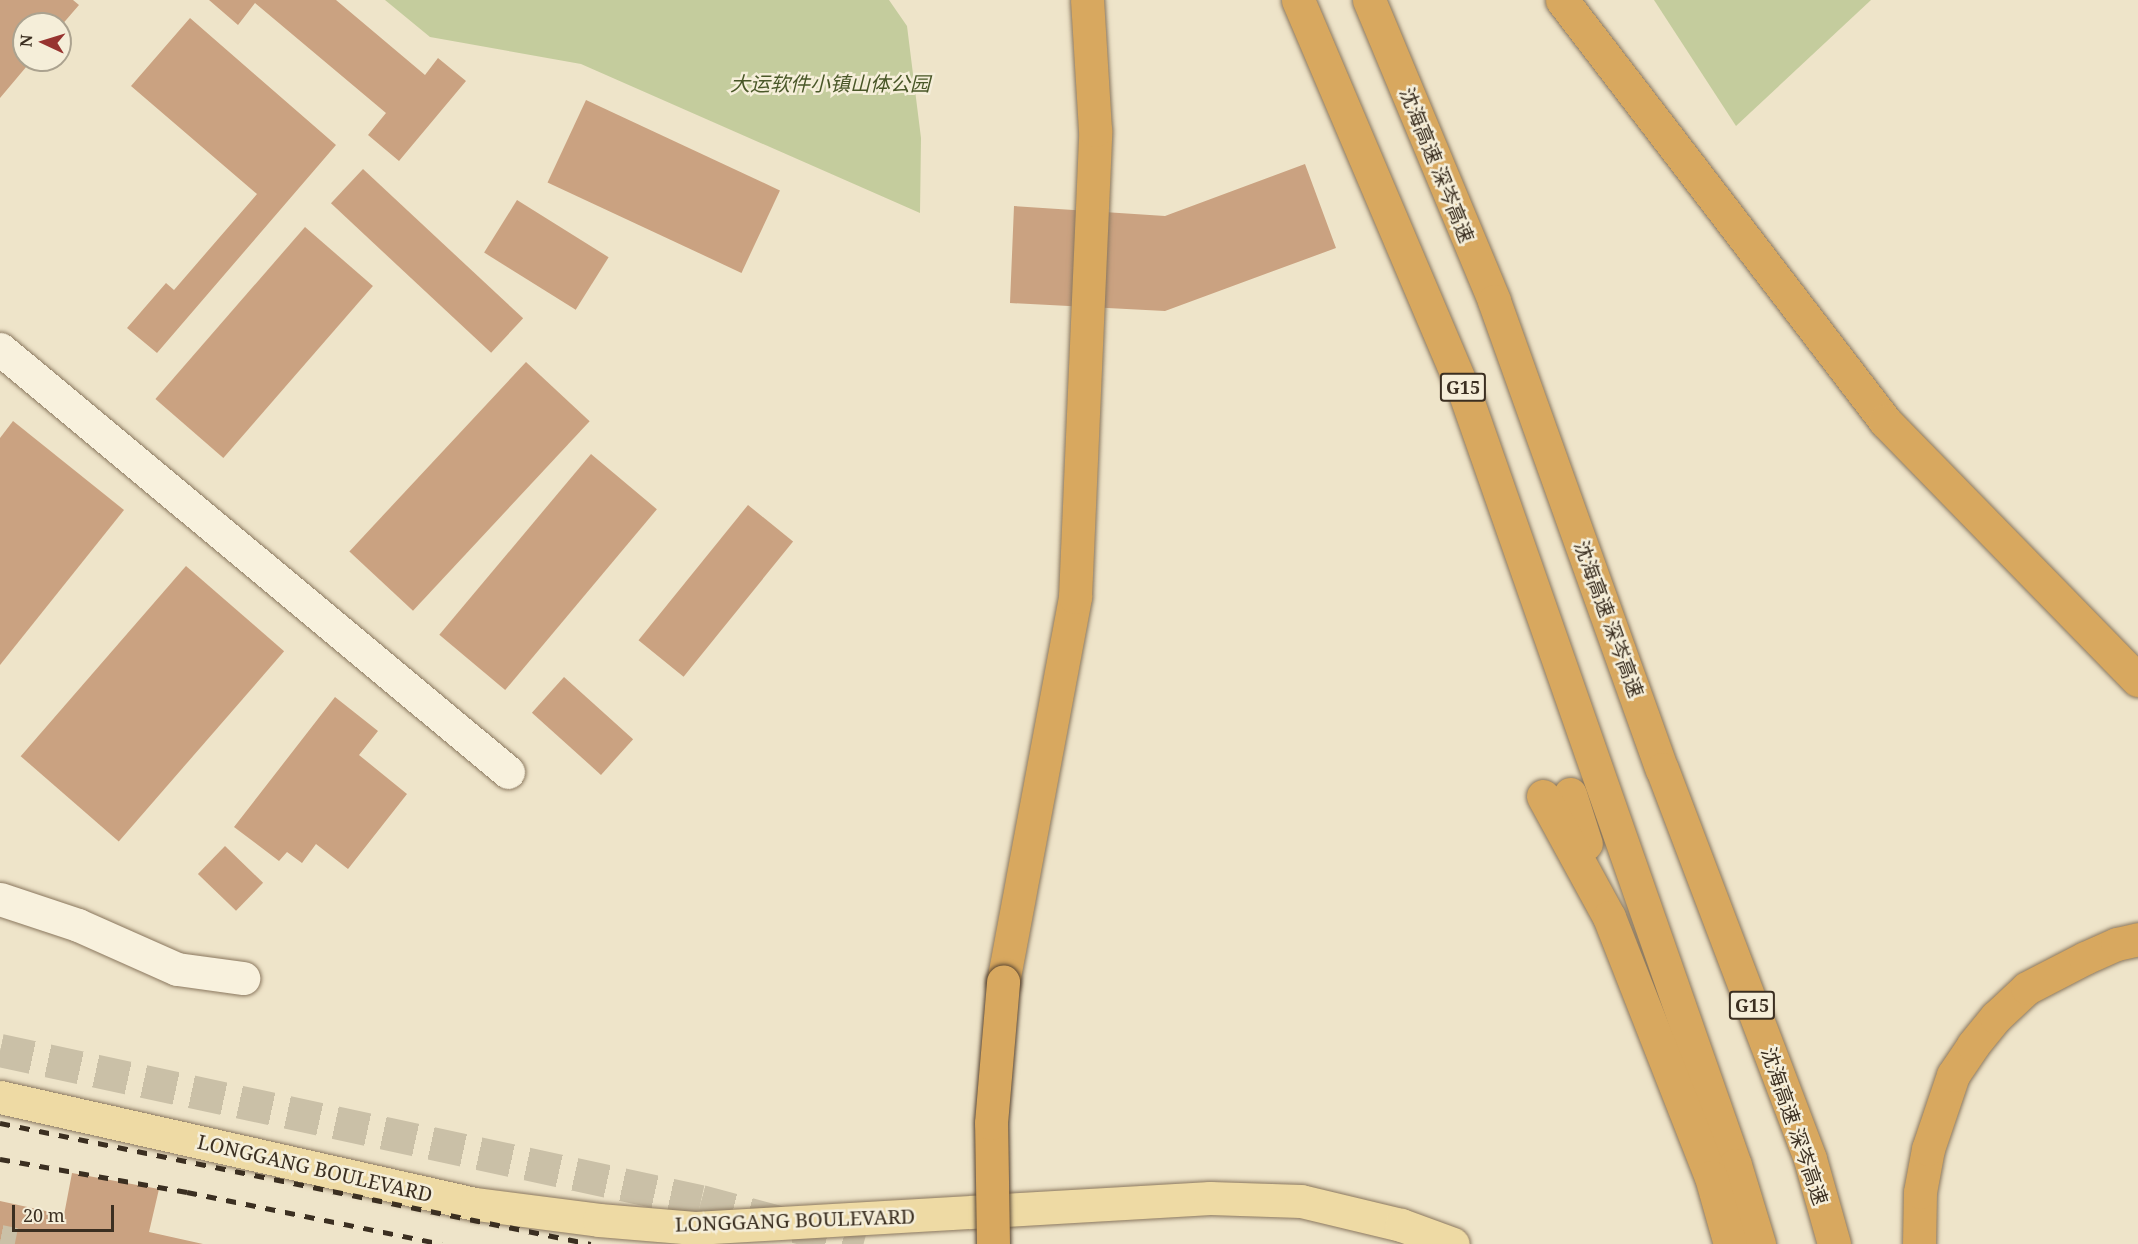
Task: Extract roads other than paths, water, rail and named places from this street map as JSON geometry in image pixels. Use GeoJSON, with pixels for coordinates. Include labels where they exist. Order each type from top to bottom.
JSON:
{"type":"FeatureCollection","features":[{"type":"Feature","properties":{"kind":"highway"},"geometry":{"type":"LineString","coordinates":[[993,1244],[992,1123],[1003,982],[1075,597],[1095,130],[1087,0]]}},
{"type":"Feature","properties":{"kind":"highway","name":"G15"},"geometry":{"type":"LineString","coordinates":[[1298,0],[1463,387],[1735,1166],[1759,1244]]}},
{"type":"Feature","properties":{"kind":"highway","name":"沈海高速 深岑高速"},"geometry":{"type":"LineString","coordinates":[[1369,0],[1494,301],[1662,769],[1810,1159],[1834,1244]]}},
{"type":"Feature","properties":{"kind":"highway"},"geometry":{"type":"LineString","coordinates":[[1562,0],[1885,421],[2138,680]]}},
{"type":"Feature","properties":{"kind":"highway"},"geometry":{"type":"LineString","coordinates":[[1556,795],[1609,917],[1712,1177],[1730,1244]]}},
{"type":"Feature","properties":{"kind":"highway"},"geometry":{"type":"LineString","coordinates":[[1919,1244],[1920,1192],[1928,1149],[1953,1075],[1996,1017],[2027,988],[2117,944],[2138,939]]}},
{"type":"Feature","properties":{"kind":"main road","name":"LONGGANG BOULEVARD"},"geometry":{"type":"LineString","coordinates":[[0,1097],[476,1204],[706,1236],[1210,1198],[1301,1201],[1401,1225],[1453,1244]]}},
{"type":"Feature","properties":{"kind":"street"},"geometry":{"type":"LineString","coordinates":[[0,350],[508,771]]}},
{"type":"Feature","properties":{"kind":"street"},"geometry":{"type":"LineString","coordinates":[[0,899],[78,925],[177,969],[243,978]]}},
{"type":"Feature","properties":{"kind":"tunnel"},"geometry":{"type":"LineString","coordinates":[[0,1050],[701,1201],[863,1244]]}},
{"type":"Feature","properties":{"kind":"tunnel"},"geometry":{"type":"LineString","coordinates":[[0,1241],[15,1244]]}},
{"type":"Feature","properties":{"kind":"railway"},"geometry":{"type":"LineString","coordinates":[[0,1123],[591,1244]]}},
{"type":"Feature","properties":{"kind":"railway"},"geometry":{"type":"LineString","coordinates":[[0,1159],[187,1192],[442,1244]]}},
{"type":"Feature","properties":{"kind":"park label","name":"大运软件小镇山体公园"},"geometry":{"type":"Point","coordinates":[830,83]}}]}
